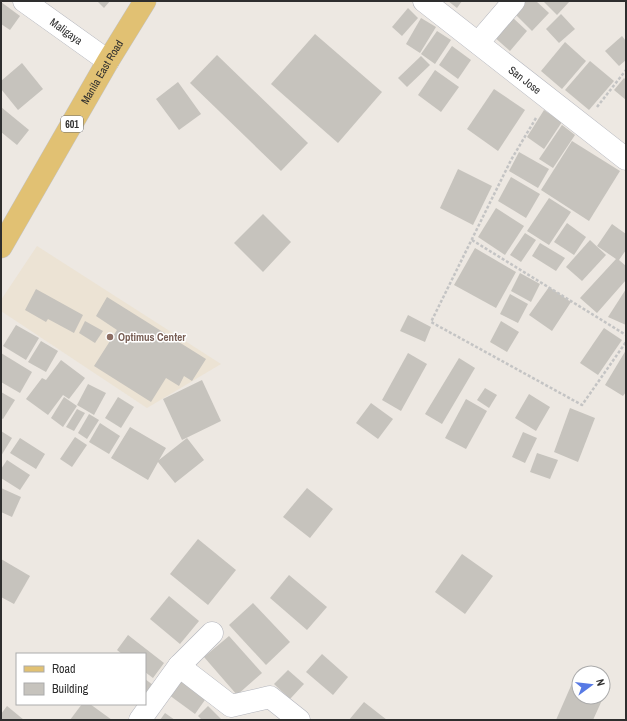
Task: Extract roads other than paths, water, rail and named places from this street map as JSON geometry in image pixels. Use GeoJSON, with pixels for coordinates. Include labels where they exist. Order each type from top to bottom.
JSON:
{"type":"FeatureCollection","features":[{"type":"Feature","properties":{"kind":"main road","name":"Manila East Road"},"geometry":{"type":"LineString","coordinates":[[1,247],[108,61],[145,1]]}},
{"type":"Feature","properties":{"kind":"street","name":"Maligaya"},"geometry":{"type":"LineString","coordinates":[[24,1],[108,61]]}},
{"type":"Feature","properties":{"kind":"street","name":"San Jose"},"geometry":{"type":"LineString","coordinates":[[424,1],[626,159]]}},
{"type":"Feature","properties":{"kind":"street"},"geometry":{"type":"LineString","coordinates":[[478,43],[514,1]]}},
{"type":"Feature","properties":{"kind":"street"},"geometry":{"type":"LineString","coordinates":[[140,720],[179,666],[212,633]]}},
{"type":"Feature","properties":{"kind":"street"},"geometry":{"type":"LineString","coordinates":[[179,666],[231,706],[270,697],[299,720]]}},
{"type":"Feature","properties":{"kind":"place","name":"Optimus Center"},"geometry":{"type":"Point","coordinates":[110,337]}}]}
